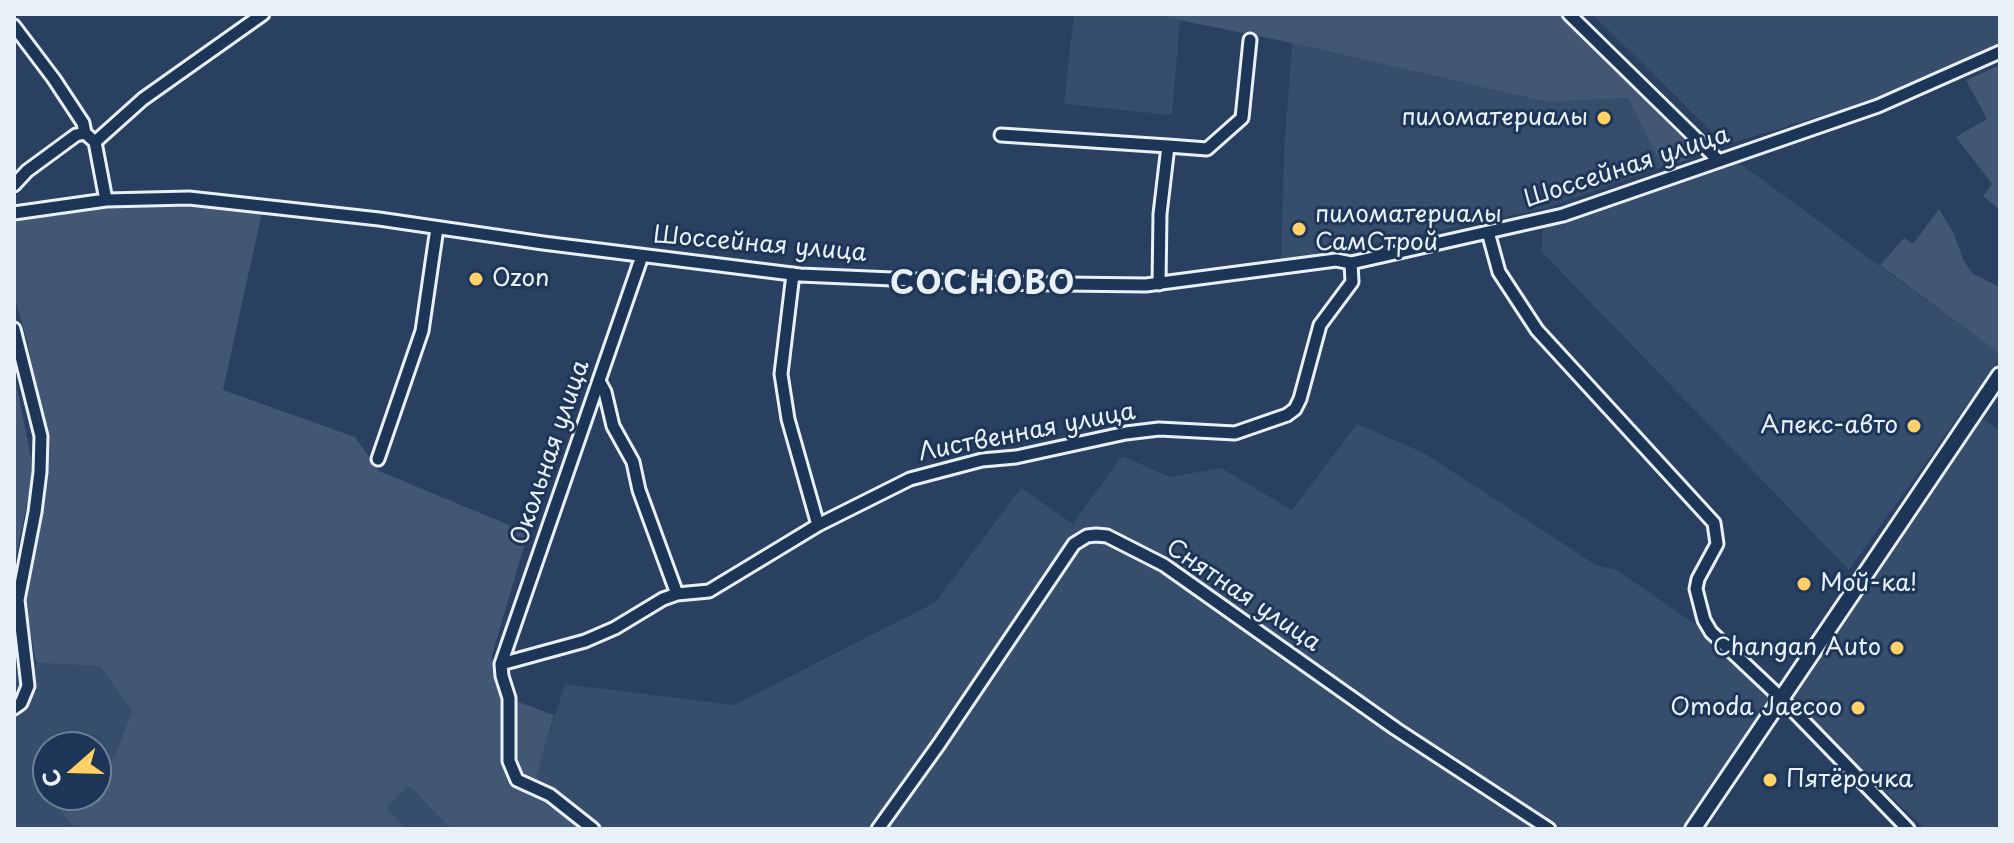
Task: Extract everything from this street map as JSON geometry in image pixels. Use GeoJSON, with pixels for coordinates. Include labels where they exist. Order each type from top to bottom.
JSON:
{"type":"FeatureCollection","features":[{"type":"Feature","properties":{"kind":"main road"},"geometry":{"type":"LineString","coordinates":[[1693,829],[2000,375]]}},
{"type":"Feature","properties":{"kind":"street"},"geometry":{"type":"LineString","coordinates":[[95,142],[143,99],[263,14]]}},
{"type":"Feature","properties":{"kind":"street"},"geometry":{"type":"LineString","coordinates":[[1569,14],[1719,161]]}},
{"type":"Feature","properties":{"kind":"street"},"geometry":{"type":"LineString","coordinates":[[14,26],[76,112],[85,133],[95,142],[106,200]]}},
{"type":"Feature","properties":{"kind":"street"},"geometry":{"type":"LineString","coordinates":[[1001,135],[1207,149],[1242,118],[1250,40]]}},
{"type":"Feature","properties":{"kind":"street","name":"Шоссейная улица"},"geometry":{"type":"LineString","coordinates":[[14,213],[106,200],[189,198],[793,274],[984,283],[1159,284],[1336,260],[1351,263],[1563,215],[1878,106],[2000,52]]}},
{"type":"Feature","properties":{"kind":"street"},"geometry":{"type":"LineString","coordinates":[[14,185],[27,171],[66,142],[85,133]]}},
{"type":"Feature","properties":{"kind":"street"},"geometry":{"type":"LineString","coordinates":[[1159,284],[1160,214],[1168,146]]}},
{"type":"Feature","properties":{"kind":"street"},"geometry":{"type":"LineString","coordinates":[[378,459],[422,331],[437,228]]}},
{"type":"Feature","properties":{"kind":"street"},"geometry":{"type":"LineString","coordinates":[[1488,232],[1499,272],[1537,330],[1714,523],[1717,544],[1698,579],[1696,589],[1704,620],[1721,643],[1782,699],[1908,829]]}},
{"type":"Feature","properties":{"kind":"street","name":"Окольная улица"},"geometry":{"type":"LineString","coordinates":[[501,664],[599,381],[637,255]]}},
{"type":"Feature","properties":{"kind":"street","name":"Лиственная улица"},"geometry":{"type":"LineString","coordinates":[[501,664],[585,641],[677,594],[709,591],[818,525],[910,479],[982,460],[1016,457],[1137,431],[1159,429],[1235,433],[1287,415],[1295,409],[1300,399],[1320,325],[1352,282],[1351,263]]}},
{"type":"Feature","properties":{"kind":"street"},"geometry":{"type":"LineString","coordinates":[[793,274],[781,374],[788,419],[818,525]]}},
{"type":"Feature","properties":{"kind":"street"},"geometry":{"type":"LineString","coordinates":[[14,329],[41,436],[37,499],[18,600],[28,686],[21,703],[14,708]]}},
{"type":"Feature","properties":{"kind":"street"},"geometry":{"type":"LineString","coordinates":[[599,381],[605,392],[613,426],[633,462],[639,490],[677,594]]}},
{"type":"Feature","properties":{"kind":"street","name":"Снятная улица"},"geometry":{"type":"LineString","coordinates":[[878,829],[1074,544],[1087,536],[1096,535],[1107,536],[1164,565],[1396,729],[1549,829]]}},
{"type":"Feature","properties":{"kind":"street"},"geometry":{"type":"LineString","coordinates":[[501,664],[509,698],[509,761],[517,780],[550,795],[593,829]]}},
{"type":"Feature","properties":{"kind":"shaded area"},"geometry":{"type":"Polygon","coordinates":[[[1074,14],[1150,14],[1180,20],[1172,115],[1064,104],[1074,14]]]}},
{"type":"Feature","properties":{"kind":"shaded area"},"geometry":{"type":"Polygon","coordinates":[[[1150,14],[1561,14],[1692,148],[1693,154],[1687,160],[1662,167],[1628,98],[1546,102],[1292,43],[1150,14]]]}},
{"type":"Feature","properties":{"kind":"shaded area"},"geometry":{"type":"Polygon","coordinates":[[[1592,14],[2000,14],[2000,43],[1970,61],[1869,101],[1725,145],[1592,14]]]}},
{"type":"Feature","properties":{"kind":"shaded area"},"geometry":{"type":"Polygon","coordinates":[[[1292,43],[1546,102],[1628,98],[1662,167],[1543,209],[1281,263],[1284,153],[1292,43]]]}},
{"type":"Feature","properties":{"kind":"shaded area"},"geometry":{"type":"Polygon","coordinates":[[[2000,65],[2000,210],[1983,196],[1992,184],[1956,137],[1987,119],[1966,80],[2000,65]]]}},
{"type":"Feature","properties":{"kind":"shaded area"},"geometry":{"type":"Polygon","coordinates":[[[1738,162],[2000,354],[1849,570],[1542,252],[1543,227],[1738,162]]]}},
{"type":"Feature","properties":{"kind":"shaded area"},"geometry":{"type":"Polygon","coordinates":[[[226,206],[262,212],[223,390],[355,437],[379,471],[528,533],[492,655],[502,705],[513,700],[554,715],[536,777],[608,829],[451,829],[409,786],[387,808],[407,829],[76,829],[61,812],[112,811],[112,759],[132,711],[100,666],[37,663],[35,658],[26,603],[47,479],[44,424],[27,340],[14,296],[14,222],[105,208],[226,206]]]}},
{"type":"Feature","properties":{"kind":"shaded area"},"geometry":{"type":"Polygon","coordinates":[[[1939,209],[1973,274],[2000,287],[2000,354],[1880,265],[1904,238],[1913,244],[1939,209]]]}},
{"type":"Feature","properties":{"kind":"shaded area"},"geometry":{"type":"Polygon","coordinates":[[[14,372],[31,458],[31,483],[14,567],[14,372]]]}},
{"type":"Feature","properties":{"kind":"shaded area"},"geometry":{"type":"Polygon","coordinates":[[[1980,417],[2000,431],[2000,829],[1926,829],[1799,712],[1795,696],[1980,417]]]}},
{"type":"Feature","properties":{"kind":"shaded area"},"geometry":{"type":"Polygon","coordinates":[[[1357,424],[1424,453],[1596,565],[1617,570],[1702,629],[1773,700],[1688,829],[608,829],[535,777],[565,684],[734,705],[936,602],[1021,488],[1073,524],[1122,456],[1170,477],[1221,468],[1292,510],[1357,424]]]}},
{"type":"Feature","properties":{"kind":"shaded area"},"geometry":{"type":"Polygon","coordinates":[[[22,664],[100,666],[132,711],[112,759],[112,731],[32,731],[32,811],[62,811],[76,829],[14,829],[14,675],[22,664]]]}},
{"type":"Feature","properties":{"kind":"shaded area"},"geometry":{"type":"Polygon","coordinates":[[[409,786],[451,829],[407,829],[387,808],[409,786]]]}},
{"type":"Feature","properties":{"kind":"place","name":"пиломатериалы"},"geometry":{"type":"Point","coordinates":[1604,118]}},
{"type":"Feature","properties":{"kind":"place","name":"пиломатериалы СамСтрой"},"geometry":{"type":"Point","coordinates":[1299,229]}},
{"type":"Feature","properties":{"kind":"place","name":"Ozon"},"geometry":{"type":"Point","coordinates":[476,279]}},
{"type":"Feature","properties":{"kind":"place","name":"Апекс-авто"},"geometry":{"type":"Point","coordinates":[1914,426]}},
{"type":"Feature","properties":{"kind":"place","name":"Мой-ка!"},"geometry":{"type":"Point","coordinates":[1804,584]}},
{"type":"Feature","properties":{"kind":"place","name":"Changan Auto"},"geometry":{"type":"Point","coordinates":[1897,648]}},
{"type":"Feature","properties":{"kind":"place","name":"Omoda Jaecoo"},"geometry":{"type":"Point","coordinates":[1858,708]}},
{"type":"Feature","properties":{"kind":"place","name":"Пятёрочка"},"geometry":{"type":"Point","coordinates":[1770,780]}},
{"type":"Feature","properties":{"kind":"district","name":"СОСНОВО"},"geometry":{"type":"Point","coordinates":[983,285]}}]}
